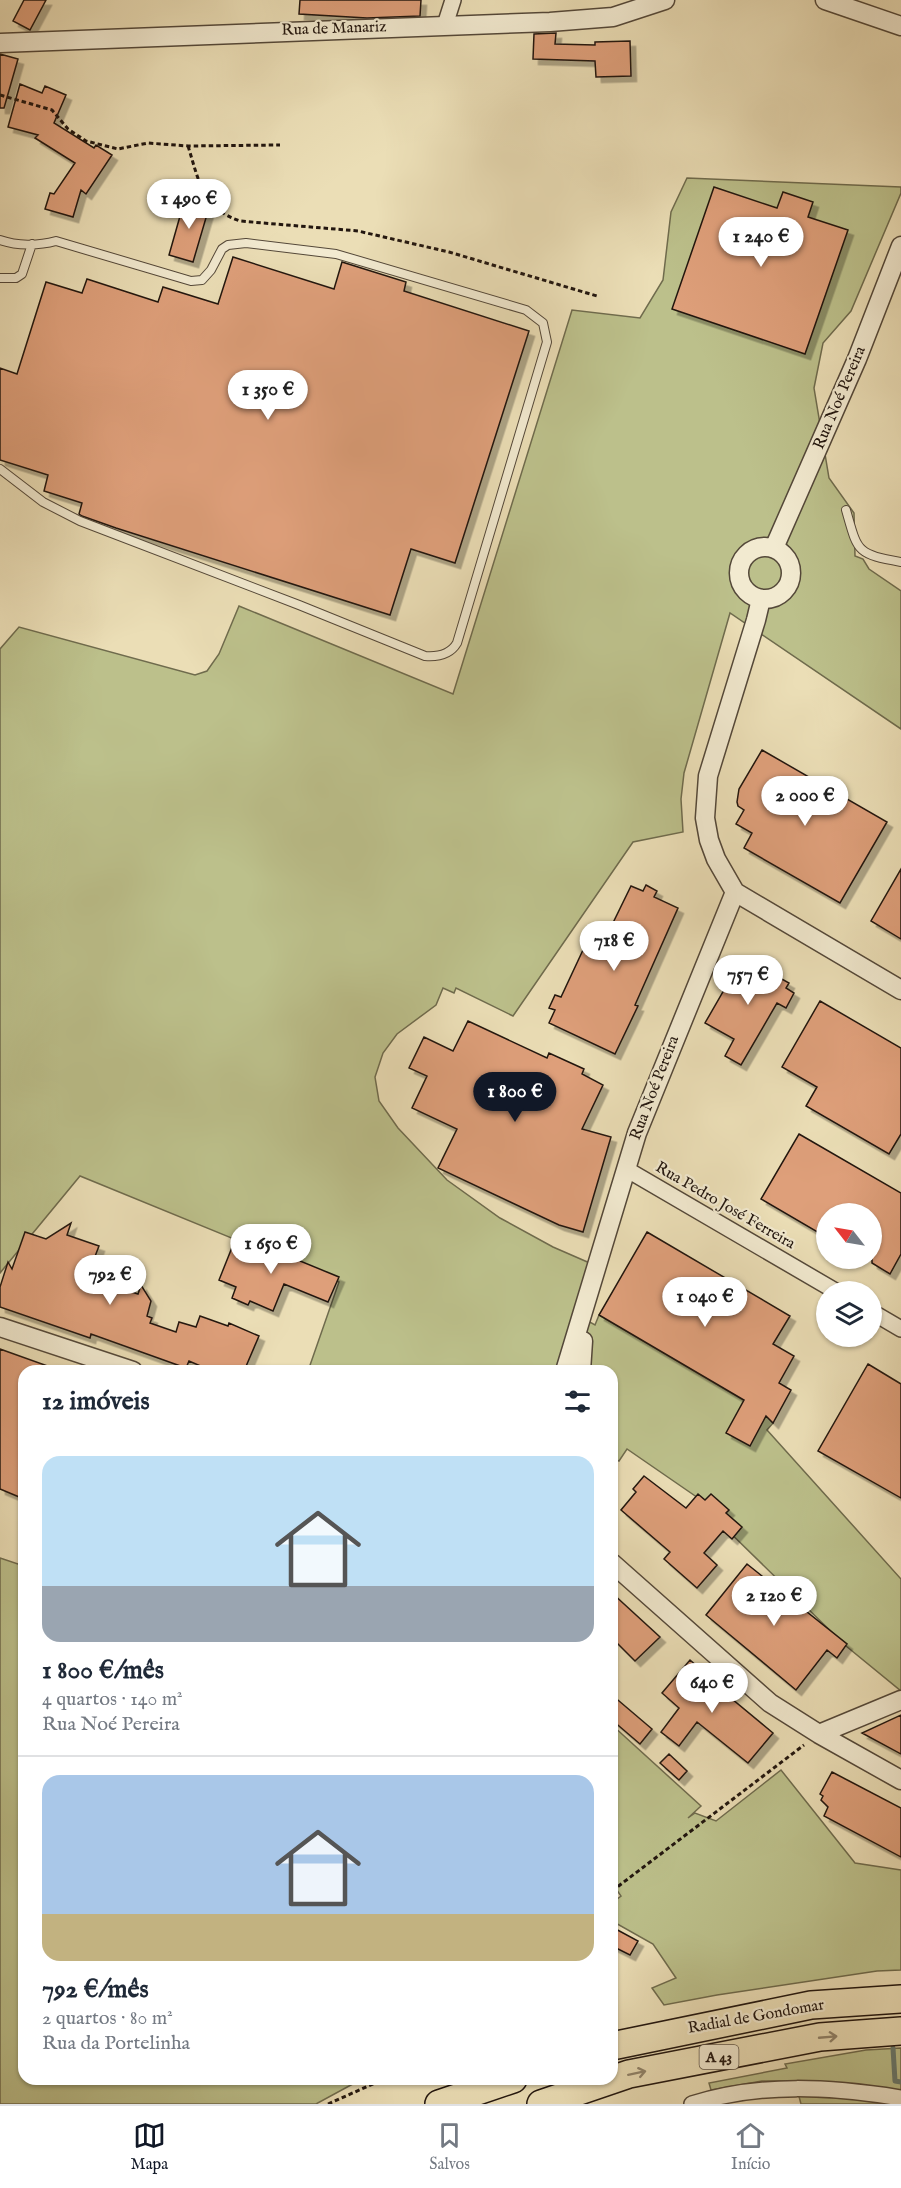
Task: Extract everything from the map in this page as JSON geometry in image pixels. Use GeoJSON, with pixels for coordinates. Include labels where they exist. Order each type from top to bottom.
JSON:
{"type":"FeatureCollection","features":[{"type":"Feature","properties":{"kind":"highway","name":"Radial de Gondomar"},"geometry":{"type":"LineString","coordinates":[[618,2045],[811,2005],[901,1999]]}},
{"type":"Feature","properties":{"kind":"highway","name":"Radial de Gondomar"},"geometry":{"type":"LineString","coordinates":[[618,2078],[820,2037],[901,2031]]}},
{"type":"Feature","properties":{"kind":"highway"},"geometry":{"type":"LineString","coordinates":[[439,2104],[495,2085]]}},
{"type":"Feature","properties":{"kind":"highway","name":"Radial de Gondomar"},"geometry":{"type":"LineString","coordinates":[[541,2104],[597,2085]]}},
{"type":"Feature","properties":{"kind":"street"},"geometry":{"type":"LineString","coordinates":[[446,26],[453,0]]}},
{"type":"Feature","properties":{"kind":"street","name":"Rua de Manariz"},"geometry":{"type":"LineString","coordinates":[[0,43],[550,22],[613,17],[665,0]]}},
{"type":"Feature","properties":{"kind":"street"},"geometry":{"type":"LineString","coordinates":[[825,0],[901,26]]}},
{"type":"Feature","properties":{"kind":"street","name":"Rua Noé Pereira"},"geometry":{"type":"LineString","coordinates":[[774,548],[857,359],[901,246]]}},
{"type":"Feature","properties":{"kind":"street"},"geometry":{"type":"LineString","coordinates":[[757,547],[774,548],[788,559],[791,567],[789,584],[778,596],[761,599],[745,591],[738,575],[739,566],[749,551],[757,547]]}},
{"type":"Feature","properties":{"kind":"street"},"geometry":{"type":"LineString","coordinates":[[761,599],[708,776],[705,818],[716,860],[735,892],[901,990]]}},
{"type":"Feature","properties":{"kind":"street","name":"Rua Noé Pereira"},"geometry":{"type":"LineString","coordinates":[[568,1365],[636,1133],[735,892]]}},
{"type":"Feature","properties":{"kind":"street","name":"Rua Pedro José Ferreira"},"geometry":{"type":"LineString","coordinates":[[626,1169],[818,1281]]}},
{"type":"Feature","properties":{"kind":"street","name":"Rua Noé Pereira"},"geometry":{"type":"LineString","coordinates":[[580,1365],[585,1309]]}},
{"type":"Feature","properties":{"kind":"street"},"geometry":{"type":"LineString","coordinates":[[882,1318],[901,1329]]}},
{"type":"Feature","properties":{"kind":"street"},"geometry":{"type":"LineString","coordinates":[[0,1327],[115,1365]]}},
{"type":"Feature","properties":{"kind":"street"},"geometry":{"type":"LineString","coordinates":[[618,1568],[770,1703],[819,1734],[901,1780]]}},
{"type":"Feature","properties":{"kind":"street"},"geometry":{"type":"LineString","coordinates":[[819,1734],[901,1700]]}},
{"type":"Feature","properties":{"kind":"street"},"geometry":{"type":"LineString","coordinates":[[692,2104],[716,2097],[762,2089],[802,2087],[901,2098]]}},
{"type":"Feature","properties":{"kind":"lane"},"geometry":{"type":"LineString","coordinates":[[0,240],[12,244],[56,241],[191,281],[202,280],[211,270],[222,249],[228,245],[246,243],[336,254],[526,310],[543,323],[547,342],[457,643],[446,653],[436,657],[425,656],[80,521],[43,502],[0,469]]}},
{"type":"Feature","properties":{"kind":"lane"},"geometry":{"type":"LineString","coordinates":[[0,278],[16,278],[22,274],[32,244]]}},
{"type":"Feature","properties":{"kind":"lane"},"geometry":{"type":"LineString","coordinates":[[846,510],[856,545],[872,557],[901,562]]}},
{"type":"Feature","properties":{"kind":"path"},"geometry":{"type":"LineString","coordinates":[[0,95],[52,110],[68,129],[86,141],[118,149],[148,143],[188,146],[280,145]]}},
{"type":"Feature","properties":{"kind":"path"},"geometry":{"type":"LineString","coordinates":[[188,146],[203,193],[225,216],[240,221],[358,231],[448,252],[597,297]]}},
{"type":"Feature","properties":{"kind":"path"},"geometry":{"type":"LineString","coordinates":[[618,1886],[819,1734]]}},
{"type":"Feature","properties":{"kind":"path"},"geometry":{"type":"LineString","coordinates":[[328,2104],[371,2085]]}},
{"type":"Feature","properties":{"kind":"green space"},"geometry":{"type":"Polygon","coordinates":[[[687,178],[901,187],[901,193],[851,311],[823,343],[814,388],[829,478],[854,513],[855,556],[863,559],[869,569],[901,591],[901,729],[730,613],[684,773],[681,799],[683,832],[633,842],[513,1016],[456,988],[454,993],[443,988],[436,1005],[397,1034],[383,1053],[375,1077],[379,1101],[398,1128],[447,1180],[500,1218],[553,1247],[592,1264],[575,1314],[595,1325],[599,1315],[762,1411],[773,1423],[767,1430],[901,1579],[901,1691],[846,1646],[717,1520],[701,1500],[627,1449],[618,1461],[618,1365],[310,1365],[339,1282],[80,1176],[0,1273],[0,649],[19,627],[195,675],[207,671],[219,654],[239,606],[453,694],[572,310],[640,318],[663,280],[671,212],[687,178]]]}},
{"type":"Feature","properties":{"kind":"green space"},"geometry":{"type":"Polygon","coordinates":[[[0,1558],[18,1564],[18,2085],[351,2085],[316,2104],[0,2104],[0,1558]]]}},
{"type":"Feature","properties":{"kind":"green space"},"geometry":{"type":"Polygon","coordinates":[[[618,1730],[701,1806],[688,1818],[695,1813],[716,1821],[781,1770],[855,1863],[901,1870],[901,1970],[877,1971],[664,2005],[652,1988],[676,1978],[653,1944],[618,1924],[618,1898],[621,1896],[618,1892],[618,1730]]]}},
{"type":"Feature","properties":{"kind":"green space"},"geometry":{"type":"Polygon","coordinates":[[[901,2048],[901,2104],[801,2104],[795,2081],[762,2081],[711,2090],[709,2083],[787,2068],[785,2064],[866,2050],[901,2048]]]}},
{"type":"Feature","properties":{"kind":"building"},"geometry":{"type":"Polygon","coordinates":[[[24,0],[46,0],[30,30],[13,21],[24,0]]]}},
{"type":"Feature","properties":{"kind":"building"},"geometry":{"type":"Polygon","coordinates":[[[300,0],[421,0],[420,16],[367,18],[299,14],[300,0]]]}},
{"type":"Feature","properties":{"kind":"building"},"geometry":{"type":"Polygon","coordinates":[[[556,33],[555,44],[595,45],[595,42],[630,41],[631,76],[596,77],[595,61],[533,59],[534,34],[556,33]]]}},
{"type":"Feature","properties":{"kind":"building"},"geometry":{"type":"Polygon","coordinates":[[[0,54],[18,59],[4,108],[0,108],[0,54]]]}},
{"type":"Feature","properties":{"kind":"building"},"geometry":{"type":"Polygon","coordinates":[[[20,84],[42,93],[45,86],[66,95],[54,123],[94,148],[96,145],[112,155],[86,194],[81,190],[73,217],[45,209],[50,193],[54,194],[75,163],[35,138],[38,135],[8,127],[20,84]]]}},
{"type":"Feature","properties":{"kind":"building"},"geometry":{"type":"Polygon","coordinates":[[[714,187],[777,208],[783,192],[813,202],[808,217],[848,230],[805,354],[672,309],[714,187]]]}},
{"type":"Feature","properties":{"kind":"building"},"geometry":{"type":"Polygon","coordinates":[[[186,195],[201,199],[198,208],[208,211],[193,262],[169,255],[186,195]]]}},
{"type":"Feature","properties":{"kind":"building"},"geometry":{"type":"Polygon","coordinates":[[[233,257],[334,289],[342,262],[406,282],[404,291],[529,331],[455,563],[411,549],[390,615],[82,516],[79,514],[82,503],[44,491],[48,475],[0,460],[0,368],[17,374],[46,282],[82,293],[87,279],[158,302],[163,287],[218,304],[233,257]]]}},
{"type":"Feature","properties":{"kind":"building"},"geometry":{"type":"Polygon","coordinates":[[[762,750],[887,822],[840,903],[744,848],[752,833],[736,824],[744,810],[738,806],[737,802],[739,789],[762,750]]]}},
{"type":"Feature","properties":{"kind":"building"},"geometry":{"type":"Polygon","coordinates":[[[901,869],[901,939],[871,921],[901,869]]]}},
{"type":"Feature","properties":{"kind":"building"},"geometry":{"type":"Polygon","coordinates":[[[646,885],[657,891],[654,897],[678,908],[635,1005],[638,1006],[615,1054],[549,1023],[555,1010],[549,1008],[555,995],[561,997],[583,950],[589,953],[600,929],[608,933],[631,886],[643,891],[646,885]]]}},
{"type":"Feature","properties":{"kind":"building"},"geometry":{"type":"Polygon","coordinates":[[[743,957],[789,983],[786,988],[794,993],[786,1008],[777,1003],[741,1065],[725,1056],[734,1039],[705,1023],[743,957]]]}},
{"type":"Feature","properties":{"kind":"building"},"geometry":{"type":"Polygon","coordinates":[[[820,1001],[901,1048],[901,1134],[889,1154],[806,1106],[817,1087],[782,1067],[820,1001]]]}},
{"type":"Feature","properties":{"kind":"building"},"geometry":{"type":"Polygon","coordinates":[[[468,1021],[547,1058],[549,1053],[584,1069],[582,1074],[603,1085],[582,1129],[611,1137],[583,1232],[559,1225],[438,1168],[457,1129],[412,1108],[427,1076],[409,1068],[424,1037],[453,1051],[468,1021]]]}},
{"type":"Feature","properties":{"kind":"building"},"geometry":{"type":"Polygon","coordinates":[[[799,1134],[901,1193],[901,1254],[890,1274],[882,1269],[882,1203],[816,1203],[816,1231],[761,1199],[799,1134]]]}},
{"type":"Feature","properties":{"kind":"building"},"geometry":{"type":"Polygon","coordinates":[[[71,1223],[67,1235],[99,1246],[94,1259],[119,1268],[113,1286],[138,1294],[141,1285],[151,1301],[147,1316],[152,1318],[150,1323],[176,1332],[179,1322],[196,1327],[200,1316],[228,1326],[229,1323],[259,1336],[247,1365],[198,1365],[189,1361],[187,1365],[178,1365],[91,1334],[90,1338],[0,1307],[0,1287],[8,1262],[12,1269],[25,1232],[46,1239],[71,1223]]]}},
{"type":"Feature","properties":{"kind":"building"},"geometry":{"type":"Polygon","coordinates":[[[647,1232],[790,1316],[773,1344],[794,1356],[779,1383],[791,1390],[773,1423],[766,1416],[750,1446],[726,1433],[744,1400],[599,1315],[647,1232]]]}},
{"type":"Feature","properties":{"kind":"building"},"geometry":{"type":"Polygon","coordinates":[[[237,1235],[339,1277],[328,1302],[284,1284],[273,1311],[250,1301],[248,1305],[232,1298],[236,1287],[219,1280],[237,1235]]]}},
{"type":"Feature","properties":{"kind":"building"},"geometry":{"type":"Polygon","coordinates":[[[0,1349],[45,1365],[18,1365],[18,1496],[0,1489],[0,1349]]]}},
{"type":"Feature","properties":{"kind":"building"},"geometry":{"type":"Polygon","coordinates":[[[868,1364],[901,1384],[901,1498],[818,1451],[868,1364]]]}},
{"type":"Feature","properties":{"kind":"building"},"geometry":{"type":"Polygon","coordinates":[[[644,1476],[686,1508],[698,1494],[705,1500],[711,1494],[729,1510],[726,1513],[742,1527],[732,1539],[723,1531],[704,1553],[717,1565],[697,1588],[664,1559],[670,1552],[621,1510],[636,1492],[633,1489],[644,1476]]]}},
{"type":"Feature","properties":{"kind":"building"},"geometry":{"type":"Polygon","coordinates":[[[747,1564],[847,1644],[837,1658],[827,1650],[796,1690],[706,1615],[747,1564]]]}},
{"type":"Feature","properties":{"kind":"building"},"geometry":{"type":"Polygon","coordinates":[[[618,1598],[660,1637],[635,1661],[618,1644],[618,1598]]]}},
{"type":"Feature","properties":{"kind":"building"},"geometry":{"type":"Polygon","coordinates":[[[690,1660],[721,1687],[720,1689],[773,1733],[748,1763],[697,1722],[679,1746],[661,1732],[679,1708],[662,1693],[690,1660]]]}},
{"type":"Feature","properties":{"kind":"building"},"geometry":{"type":"Polygon","coordinates":[[[618,1700],[652,1729],[640,1744],[618,1725],[618,1700]]]}},
{"type":"Feature","properties":{"kind":"building"},"geometry":{"type":"Polygon","coordinates":[[[901,1715],[901,1754],[862,1733],[901,1715]]]}},
{"type":"Feature","properties":{"kind":"building"},"geometry":{"type":"Polygon","coordinates":[[[669,1754],[687,1771],[679,1780],[660,1763],[669,1754]]]}},
{"type":"Feature","properties":{"kind":"building"},"geometry":{"type":"Polygon","coordinates":[[[832,1772],[901,1808],[901,1857],[824,1816],[828,1807],[821,1800],[823,1796],[820,1794],[832,1772]]]}},
{"type":"Feature","properties":{"kind":"building"},"geometry":{"type":"Polygon","coordinates":[[[618,1930],[638,1941],[630,1955],[618,1949],[618,1930]]]}},
{"type":"Feature","properties":{"kind":"waterway"},"geometry":{"type":"LineString","coordinates":[[893,2048],[895,2081],[901,2082]]}}]}
